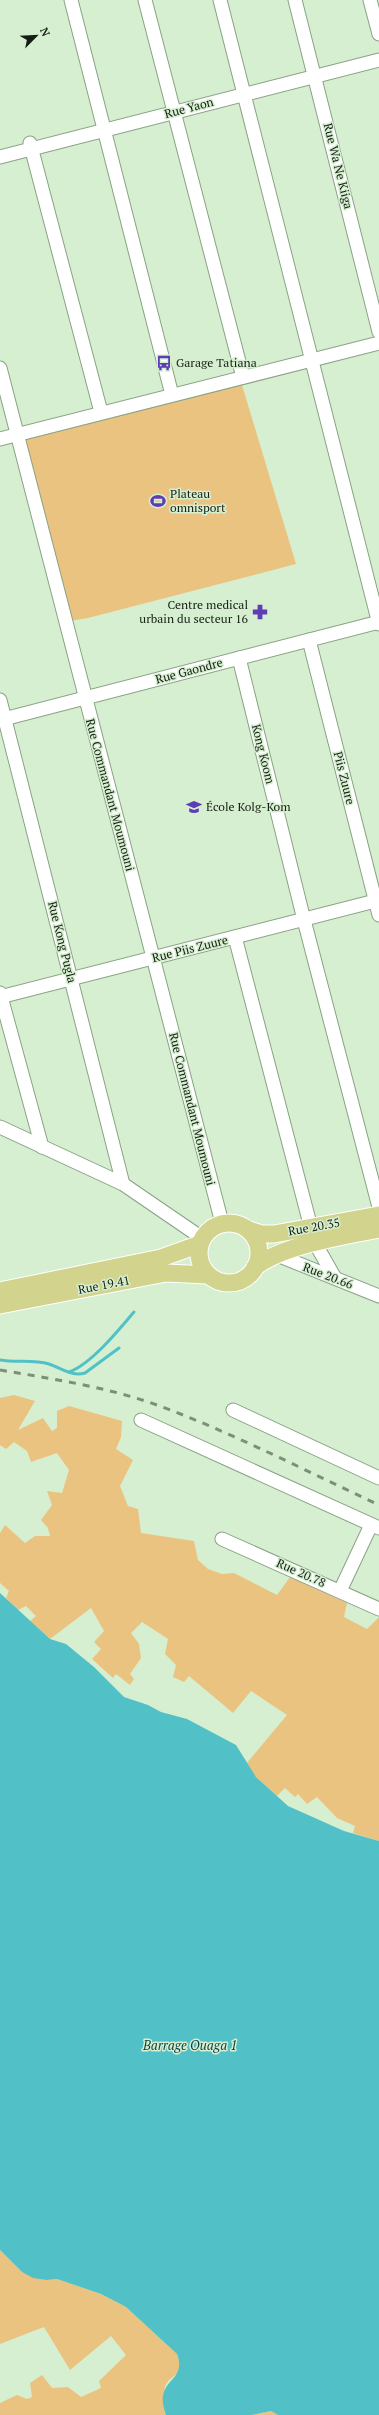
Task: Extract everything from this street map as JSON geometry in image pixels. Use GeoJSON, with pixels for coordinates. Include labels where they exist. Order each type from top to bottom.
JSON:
{"type":"FeatureCollection","features":[{"type":"Feature","properties":{"kind":"main road","name":"Rue 20.35"},"geometry":{"type":"LineString","coordinates":[[255,1267],[313,1235],[379,1215]]}},
{"type":"Feature","properties":{"kind":"main road"},"geometry":{"type":"LineString","coordinates":[[222,1223],[236,1223],[249,1230],[255,1238],[258,1248],[255,1267],[246,1277],[234,1282],[224,1283],[208,1275],[200,1260],[201,1241],[211,1228],[222,1223]]}},
{"type":"Feature","properties":{"kind":"main road","name":"Rue 20.35"},"geometry":{"type":"LineString","coordinates":[[249,1230],[262,1234],[313,1235],[379,1229]]}},
{"type":"Feature","properties":{"kind":"main road","name":"Rue 19.41"},"geometry":{"type":"LineString","coordinates":[[0,1291],[161,1258],[201,1241]]}},
{"type":"Feature","properties":{"kind":"main road","name":"Rue 19.41"},"geometry":{"type":"LineString","coordinates":[[0,1305],[166,1273],[208,1275]]}},
{"type":"Feature","properties":{"kind":"street"},"geometry":{"type":"LineString","coordinates":[[71,0],[172,395]]}},
{"type":"Feature","properties":{"kind":"street"},"geometry":{"type":"LineString","coordinates":[[145,0],[243,377]]}},
{"type":"Feature","properties":{"kind":"street"},"geometry":{"type":"LineString","coordinates":[[220,0],[246,94],[379,623]]}},
{"type":"Feature","properties":{"kind":"street","name":"Rue Wa Ne Kiiga"},"geometry":{"type":"LineString","coordinates":[[295,0],[379,332]]}},
{"type":"Feature","properties":{"kind":"street"},"geometry":{"type":"LineString","coordinates":[[370,0],[379,34]]}},
{"type":"Feature","properties":{"kind":"street","name":"Rue Yaon"},"geometry":{"type":"LineString","coordinates":[[0,157],[31,146],[105,130],[379,60]]}},
{"type":"Feature","properties":{"kind":"street"},"geometry":{"type":"LineString","coordinates":[[31,146],[101,412]]}},
{"type":"Feature","properties":{"kind":"street"},"geometry":{"type":"LineString","coordinates":[[0,439],[101,412],[379,343]]}},
{"type":"Feature","properties":{"kind":"street","name":"Rue Commandant Moumouni"},"geometry":{"type":"LineString","coordinates":[[0,368],[222,1223]]}},
{"type":"Feature","properties":{"kind":"street","name":"Rue Gaondre"},"geometry":{"type":"LineString","coordinates":[[2,720],[379,623]]}},
{"type":"Feature","properties":{"kind":"street","name":"Piis Zuure"},"geometry":{"type":"LineString","coordinates":[[309,640],[377,900],[379,915]]}},
{"type":"Feature","properties":{"kind":"street","name":"Kong Koom"},"geometry":{"type":"LineString","coordinates":[[239,658],[304,920],[379,1207]]}},
{"type":"Feature","properties":{"kind":"street","name":"Rue Kong Pugla"},"geometry":{"type":"LineString","coordinates":[[0,700],[2,720],[71,978],[123,1184]]}},
{"type":"Feature","properties":{"kind":"street","name":"Rue Piis Zuure"},"geometry":{"type":"LineString","coordinates":[[0,995],[304,920],[377,900]]}},
{"type":"Feature","properties":{"kind":"street"},"geometry":{"type":"LineString","coordinates":[[235,937],[313,1235],[335,1278]]}},
{"type":"Feature","properties":{"kind":"street"},"geometry":{"type":"LineString","coordinates":[[0,995],[42,1147]]}},
{"type":"Feature","properties":{"kind":"street"},"geometry":{"type":"LineString","coordinates":[[0,1127],[123,1184],[201,1241]]}},
{"type":"Feature","properties":{"kind":"street","name":"Rue 20.66"},"geometry":{"type":"LineString","coordinates":[[277,1255],[314,1272],[335,1278],[379,1296]]}},
{"type":"Feature","properties":{"kind":"street"},"geometry":{"type":"LineString","coordinates":[[233,1410],[379,1478]]}},
{"type":"Feature","properties":{"kind":"street"},"geometry":{"type":"LineString","coordinates":[[141,1420],[375,1527],[340,1591]]}},
{"type":"Feature","properties":{"kind":"street","name":"Rue 20.78"},"geometry":{"type":"LineString","coordinates":[[222,1539],[379,1609]]}},
{"type":"Feature","properties":{"kind":"shaded area","name":"Plateau omnisport"},"geometry":{"type":"Polygon","coordinates":[[[242,385],[296,564],[88,618],[70,621],[23,439],[242,385]]]}},
{"type":"Feature","properties":{"kind":"shaded area"},"geometry":{"type":"Polygon","coordinates":[[[14,1395],[35,1401],[18,1430],[43,1418],[52,1431],[57,1428],[57,1411],[69,1406],[122,1421],[121,1437],[116,1449],[133,1460],[120,1486],[128,1506],[138,1509],[141,1533],[194,1541],[198,1560],[208,1569],[222,1574],[234,1573],[277,1595],[290,1577],[347,1603],[344,1617],[367,1629],[379,1617],[379,1841],[353,1833],[355,1826],[337,1818],[317,1797],[307,1804],[298,1794],[295,1797],[285,1788],[277,1796],[256,1777],[246,1764],[287,1715],[251,1691],[233,1713],[189,1676],[184,1682],[173,1677],[176,1665],[165,1654],[168,1639],[142,1622],[131,1633],[139,1644],[141,1658],[130,1674],[134,1679],[130,1685],[116,1674],[113,1678],[92,1659],[101,1649],[94,1642],[104,1631],[91,1608],[50,1639],[30,1621],[36,1616],[26,1606],[18,1610],[6,1598],[9,1591],[0,1583],[0,1533],[5,1525],[25,1543],[35,1536],[50,1536],[48,1528],[41,1520],[52,1505],[47,1491],[62,1493],[69,1470],[57,1453],[31,1462],[27,1451],[14,1442],[6,1449],[0,1445],[0,1398],[14,1395]]]}},
{"type":"Feature","properties":{"kind":"shaded area"},"geometry":{"type":"Polygon","coordinates":[[[0,2250],[22,2272],[47,2280],[57,2279],[101,2294],[126,2307],[177,2354],[179,2362],[178,2371],[167,2383],[163,2394],[166,2415],[0,2415],[0,2403],[17,2395],[27,2399],[32,2397],[30,2383],[42,2375],[52,2388],[68,2387],[81,2397],[101,2388],[99,2381],[126,2355],[111,2336],[70,2370],[44,2327],[0,2344],[0,2250]]]}},
{"type":"Feature","properties":{"kind":"shaded area"},"geometry":{"type":"Polygon","coordinates":[[[271,2411],[278,2415],[252,2415],[271,2411]]]}},
{"type":"Feature","properties":{"kind":"water","name":"Barrage Ouaga 1"},"geometry":{"type":"Polygon","coordinates":[[[0,1593],[50,1639],[66,1644],[94,1667],[124,1697],[148,1705],[161,1712],[187,1719],[236,1745],[256,1777],[288,1806],[344,1831],[379,1841],[379,2415],[278,2415],[271,2411],[252,2415],[166,2415],[163,2403],[163,2394],[166,2387],[178,2371],[179,2364],[177,2354],[126,2307],[101,2294],[57,2279],[47,2280],[33,2278],[22,2272],[0,2250],[0,1593]]]}},
{"type":"Feature","properties":{"kind":"waterway"},"geometry":{"type":"LineString","coordinates":[[69,1372],[95,1355],[134,1312]]}},
{"type":"Feature","properties":{"kind":"waterway"},"geometry":{"type":"LineString","coordinates":[[0,1360],[31,1361],[49,1364],[67,1372],[80,1374],[85,1373],[119,1348]]}},
{"type":"Feature","properties":{"kind":"railway"},"geometry":{"type":"LineString","coordinates":[[0,1370],[99,1388],[157,1405],[241,1440],[379,1505]]}},
{"type":"Feature","properties":{"kind":"place","name":"Garage Tatiana"},"geometry":{"type":"Point","coordinates":[164,363]}},
{"type":"Feature","properties":{"kind":"place","name":"Plateau omnisport"},"geometry":{"type":"Point","coordinates":[158,501]}},
{"type":"Feature","properties":{"kind":"place","name":"Centre medical urbain du secteur 16"},"geometry":{"type":"Point","coordinates":[260,612]}},
{"type":"Feature","properties":{"kind":"place","name":"École Kolg-Kom"},"geometry":{"type":"Point","coordinates":[194,807]}}]}
